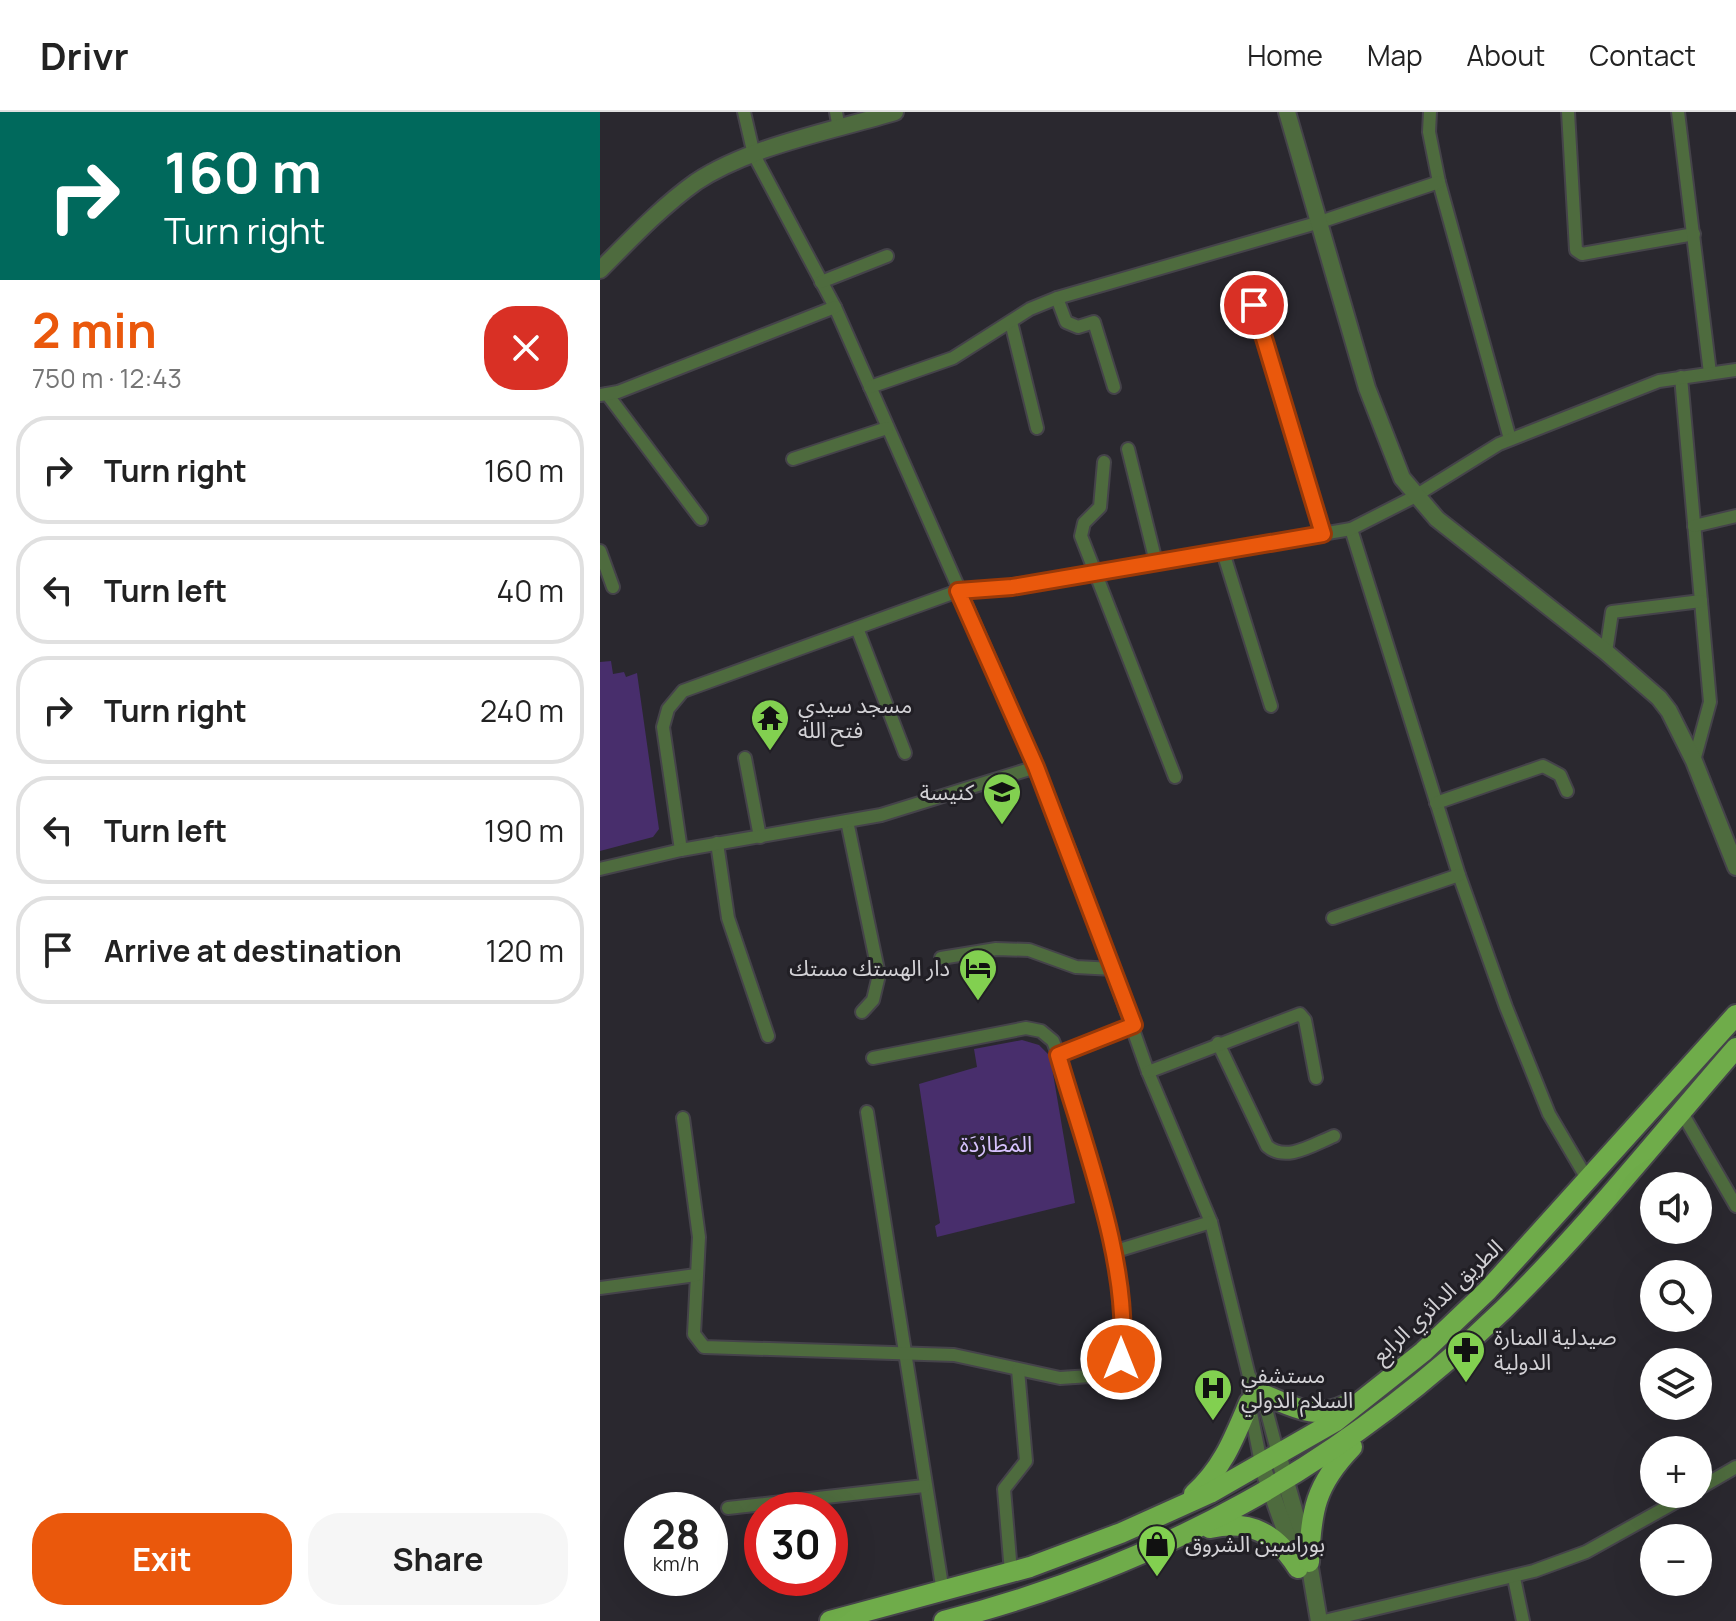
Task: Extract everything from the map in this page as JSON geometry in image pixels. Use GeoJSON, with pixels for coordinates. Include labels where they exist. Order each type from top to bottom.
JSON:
{"type":"FeatureCollection","features":[{"type":"Feature","properties":{"kind":"main road","name":"الطريق الدائري الرابع"},"geometry":{"type":"LineString","coordinates":[[830,1621],[1011,1572],[1169,1514],[1336,1421],[1470,1308],[1589,1182],[1735,1016]]}},
{"type":"Feature","properties":{"kind":"main road"},"geometry":{"type":"LineString","coordinates":[[944,1621],[1098,1573],[1190,1532],[1278,1486],[1383,1414],[1505,1308],[1736,1048]]}},
{"type":"Feature","properties":{"kind":"main road"},"geometry":{"type":"LineString","coordinates":[[1169,1514],[1189,1499],[1218,1469],[1255,1399],[1317,1414],[1369,1396]]}},
{"type":"Feature","properties":{"kind":"main road"},"geometry":{"type":"LineString","coordinates":[[1304,1565],[1310,1521],[1324,1482],[1383,1414]]}},
{"type":"Feature","properties":{"kind":"main road"},"geometry":{"type":"LineString","coordinates":[[1190,1532],[1248,1525],[1272,1536],[1304,1565]]}},
{"type":"Feature","properties":{"kind":"street"},"geometry":{"type":"LineString","coordinates":[[744,112],[754,155],[835,307],[1036,767],[1114,969],[1148,1072],[1211,1222],[1270,1458],[1322,1621],[1514,1578],[1586,1552],[1665,1508]]}},
{"type":"Feature","properties":{"kind":"street"},"geometry":{"type":"LineString","coordinates":[[600,270],[697,182],[838,120],[895,112]]}},
{"type":"Feature","properties":{"kind":"street"},"geometry":{"type":"LineString","coordinates":[[1287,112],[1380,427],[1402,478],[1414,496],[1469,546],[1606,652],[1664,705],[1694,761],[1736,867]]}},
{"type":"Feature","properties":{"kind":"street"},"geometry":{"type":"LineString","coordinates":[[1430,112],[1429,132],[1439,182],[1510,439]]}},
{"type":"Feature","properties":{"kind":"street"},"geometry":{"type":"LineString","coordinates":[[1568,112],[1576,250],[1582,254],[1694,234]]}},
{"type":"Feature","properties":{"kind":"street"},"geometry":{"type":"LineString","coordinates":[[1678,112],[1710,373]]}},
{"type":"Feature","properties":{"kind":"street"},"geometry":{"type":"LineString","coordinates":[[870,387],[953,358],[1030,309],[1057,298],[1320,222],[1439,182]]}},
{"type":"Feature","properties":{"kind":"street"},"geometry":{"type":"LineString","coordinates":[[821,282],[887,256]]}},
{"type":"Feature","properties":{"kind":"street"},"geometry":{"type":"LineString","coordinates":[[1057,298],[1066,322],[1078,327],[1094,322],[1114,387]]}},
{"type":"Feature","properties":{"kind":"street"},"geometry":{"type":"LineString","coordinates":[[1254,305],[1323,534]]}},
{"type":"Feature","properties":{"kind":"street"},"geometry":{"type":"LineString","coordinates":[[701,519],[603,395],[835,307]]}},
{"type":"Feature","properties":{"kind":"street"},"geometry":{"type":"LineString","coordinates":[[1011,322],[1037,428]]}},
{"type":"Feature","properties":{"kind":"street"},"geometry":{"type":"LineString","coordinates":[[681,850],[663,727],[673,701],[683,691],[958,591],[1012,587],[1351,529],[1510,439],[1659,381],[1736,370]]}},
{"type":"Feature","properties":{"kind":"street"},"geometry":{"type":"LineString","coordinates":[[1681,377],[1710,702],[1694,761]]}},
{"type":"Feature","properties":{"kind":"street"},"geometry":{"type":"LineString","coordinates":[[793,459],[887,428]]}},
{"type":"Feature","properties":{"kind":"street"},"geometry":{"type":"LineString","coordinates":[[1128,449],[1156,562]]}},
{"type":"Feature","properties":{"kind":"street"},"geometry":{"type":"LineString","coordinates":[[1104,462],[1100,507],[1084,523],[1081,536],[1175,777]]}},
{"type":"Feature","properties":{"kind":"street"},"geometry":{"type":"LineString","coordinates":[[1694,526],[1736,516]]}},
{"type":"Feature","properties":{"kind":"street"},"geometry":{"type":"LineString","coordinates":[[1351,529],[1459,875],[1544,1103],[1589,1182]]}},
{"type":"Feature","properties":{"kind":"street"},"geometry":{"type":"LineString","coordinates":[[600,551],[613,587]]}},
{"type":"Feature","properties":{"kind":"street"},"geometry":{"type":"LineString","coordinates":[[1223,552],[1271,706]]}},
{"type":"Feature","properties":{"kind":"street"},"geometry":{"type":"LineString","coordinates":[[1606,652],[1612,612],[1701,601]]}},
{"type":"Feature","properties":{"kind":"street"},"geometry":{"type":"LineString","coordinates":[[857,628],[905,753]]}},
{"type":"Feature","properties":{"kind":"street"},"geometry":{"type":"LineString","coordinates":[[745,758],[760,837]]}},
{"type":"Feature","properties":{"kind":"street"},"geometry":{"type":"LineString","coordinates":[[1436,803],[1543,766],[1560,775],[1567,791]]}},
{"type":"Feature","properties":{"kind":"street"},"geometry":{"type":"LineString","coordinates":[[600,869],[717,843],[881,815],[1036,767]]}},
{"type":"Feature","properties":{"kind":"street"},"geometry":{"type":"LineString","coordinates":[[847,821],[879,975],[873,1000],[862,1012]]}},
{"type":"Feature","properties":{"kind":"street"},"geometry":{"type":"LineString","coordinates":[[1721,829],[1736,849]]}},
{"type":"Feature","properties":{"kind":"street"},"geometry":{"type":"LineString","coordinates":[[717,843],[728,918],[768,1036]]}},
{"type":"Feature","properties":{"kind":"street"},"geometry":{"type":"LineString","coordinates":[[1333,918],[1459,875]]}},
{"type":"Feature","properties":{"kind":"street"},"geometry":{"type":"LineString","coordinates":[[941,958],[996,949],[1029,950],[1076,967],[1114,969]]}},
{"type":"Feature","properties":{"kind":"street"},"geometry":{"type":"LineString","coordinates":[[1148,1072],[1300,1014],[1305,1020],[1316,1078]]}},
{"type":"Feature","properties":{"kind":"street"},"geometry":{"type":"LineString","coordinates":[[1058,1055],[1134,1025]]}},
{"type":"Feature","properties":{"kind":"street"},"geometry":{"type":"LineString","coordinates":[[683,1118],[699,1237],[694,1334],[704,1347],[954,1355],[1060,1378],[1094,1379],[1116,1368],[1121,1359],[1123,1340],[1113,1252],[1053,1041],[1041,1031],[1026,1028],[873,1058]]}},
{"type":"Feature","properties":{"kind":"street"},"geometry":{"type":"LineString","coordinates":[[1218,1043],[1267,1146],[1273,1151],[1289,1154],[1334,1136]]}},
{"type":"Feature","properties":{"kind":"street"},"geometry":{"type":"LineString","coordinates":[[1681,1111],[1736,1206]]}},
{"type":"Feature","properties":{"kind":"street"},"geometry":{"type":"LineString","coordinates":[[867,1112],[943,1592]]}},
{"type":"Feature","properties":{"kind":"street"},"geometry":{"type":"LineString","coordinates":[[1113,1252],[1211,1222]]}},
{"type":"Feature","properties":{"kind":"street"},"geometry":{"type":"LineString","coordinates":[[600,1288],[696,1275]]}},
{"type":"Feature","properties":{"kind":"street"},"geometry":{"type":"LineString","coordinates":[[1011,1572],[1004,1489],[1026,1461],[1018,1370]]}},
{"type":"Feature","properties":{"kind":"street"},"geometry":{"type":"LineString","coordinates":[[1255,1399],[1270,1458]]}},
{"type":"Feature","properties":{"kind":"street"},"geometry":{"type":"LineString","coordinates":[[1712,1481],[1736,1467]]}},
{"type":"Feature","properties":{"kind":"street"},"geometry":{"type":"LineString","coordinates":[[728,1508],[924,1486]]}},
{"type":"Feature","properties":{"kind":"street"},"geometry":{"type":"LineString","coordinates":[[1514,1578],[1523,1621]]}},
{"type":"Feature","properties":{"kind":"green space"},"geometry":{"type":"Polygon","coordinates":[[[611,661],[613,674],[624,672],[626,677],[637,673],[659,829],[653,837],[600,851],[600,662],[611,661]]]}},
{"type":"Feature","properties":{"kind":"green space","name":"المَطَارْدَة"},"geometry":{"type":"Polygon","coordinates":[[[1022,1040],[1039,1045],[1050,1056],[1075,1203],[937,1237],[935,1226],[940,1223],[919,1084],[977,1067],[974,1049],[1022,1040]]]}},
{"type":"Feature","properties":{"kind":"place","name":"مسجد سيدي فتح الله"},"geometry":{"type":"Point","coordinates":[770,752]}},
{"type":"Feature","properties":{"kind":"place","name":"كنيسة"},"geometry":{"type":"Point","coordinates":[1002,826]}},
{"type":"Feature","properties":{"kind":"place","name":"دار الهستك مستك"},"geometry":{"type":"Point","coordinates":[978,1002]}},
{"type":"Feature","properties":{"kind":"place","name":"صيدلية المنارة الدولية"},"geometry":{"type":"Point","coordinates":[1466,1384]}},
{"type":"Feature","properties":{"kind":"place","name":"مستشفي السلام الدولي"},"geometry":{"type":"Point","coordinates":[1213,1422]}},
{"type":"Feature","properties":{"kind":"place","name":"بوراسين الشروق"},"geometry":{"type":"Point","coordinates":[1157,1578]}},
{"type":"Feature","properties":{"kind":"route"},"geometry":{"type":"LineString","coordinates":[[1121,1359],[1123,1340],[1113,1252],[1058,1055],[1134,1025],[1036,767],[958,591],[1012,587],[1323,534],[1254,305]]}}]}
